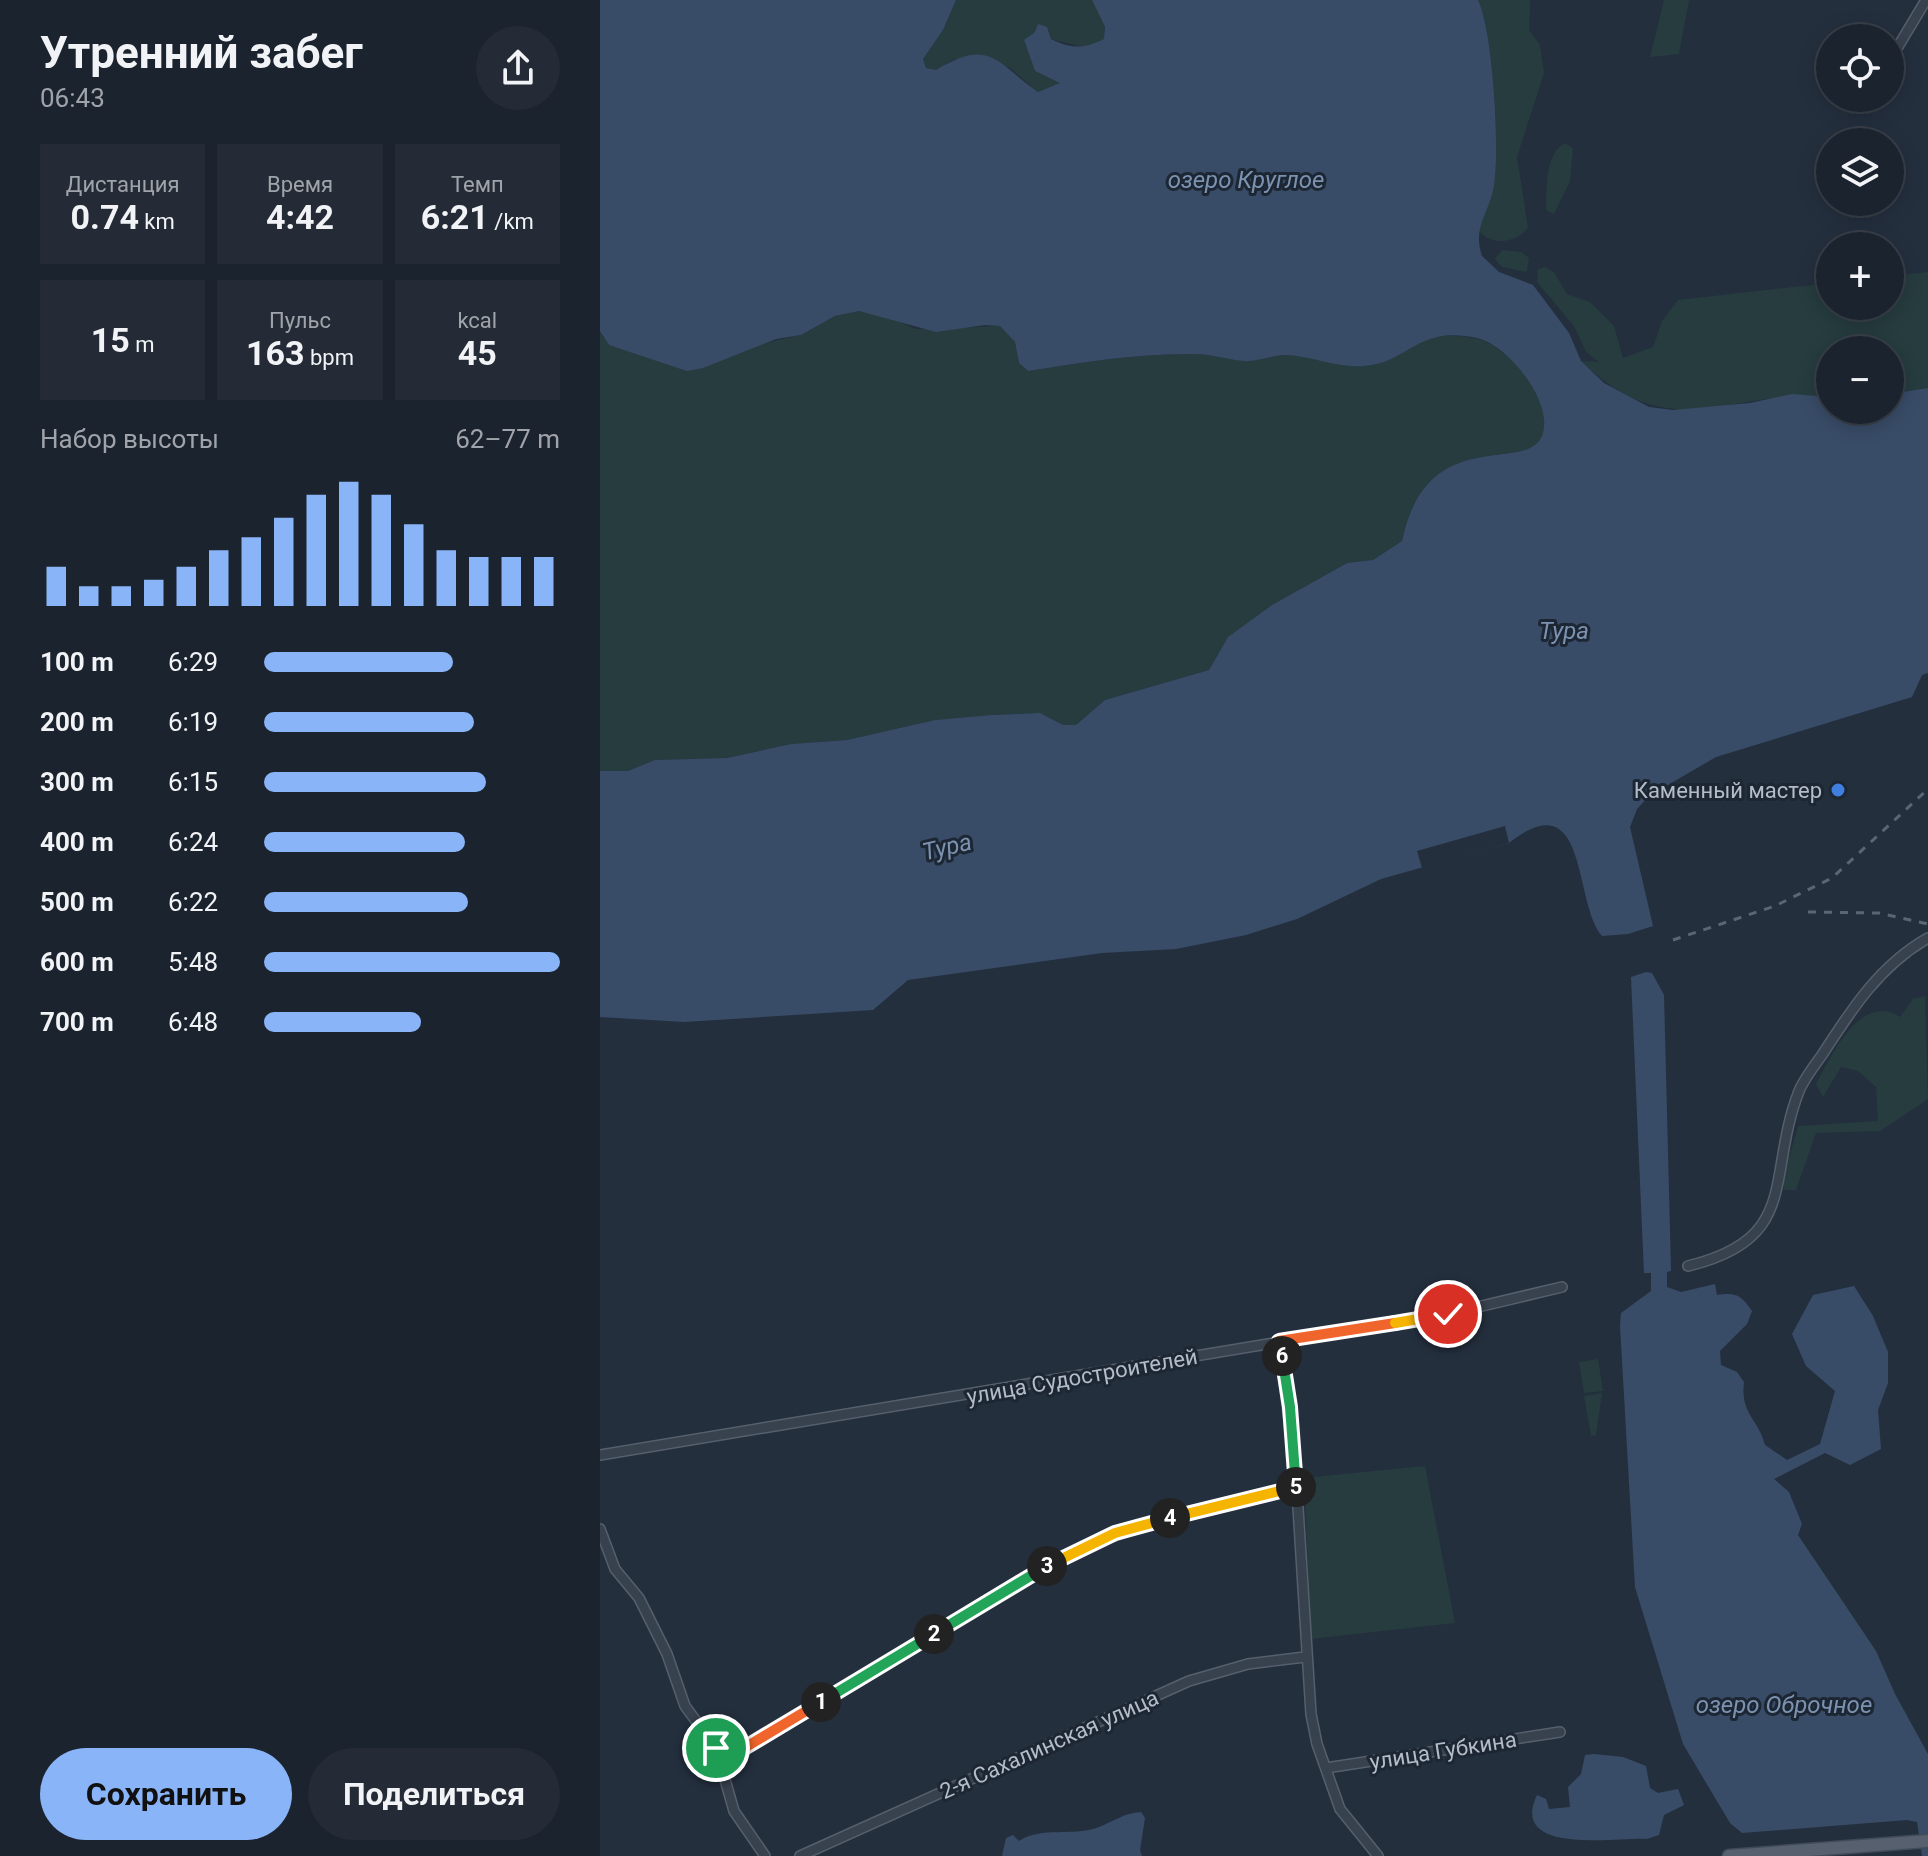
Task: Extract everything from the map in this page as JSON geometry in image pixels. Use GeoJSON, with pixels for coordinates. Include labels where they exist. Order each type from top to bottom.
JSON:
{"type":"FeatureCollection","features":[{"type":"Feature","properties":{"kind":"main road"},"geometry":{"type":"LineString","coordinates":[[1729,1856],[1928,1841]]}},
{"type":"Feature","properties":{"kind":"street"},"geometry":{"type":"LineString","coordinates":[[1904,37],[1926,0]]}},
{"type":"Feature","properties":{"kind":"street"},"geometry":{"type":"LineString","coordinates":[[1688,1266],[1716,1259],[1742,1247],[1762,1227],[1777,1196],[1778,1178],[1800,1089],[1863,991],[1928,938]]}},
{"type":"Feature","properties":{"kind":"street","name":"улица Судостроителей"},"geometry":{"type":"LineString","coordinates":[[600,1455],[1448,1314],[1562,1287]]}},
{"type":"Feature","properties":{"kind":"street"},"geometry":{"type":"LineString","coordinates":[[1279,1341],[1290,1407],[1311,1714],[1340,1809],[1378,1856]]}},
{"type":"Feature","properties":{"kind":"street"},"geometry":{"type":"LineString","coordinates":[[721,1762],[1083,1547],[1151,1523],[1296,1489]]}},
{"type":"Feature","properties":{"kind":"street"},"geometry":{"type":"LineString","coordinates":[[600,1529],[615,1569],[639,1598],[667,1654],[685,1706],[716,1748],[734,1811],[765,1856]]}},
{"type":"Feature","properties":{"kind":"street","name":"2-я Сахалинская улица"},"geometry":{"type":"LineString","coordinates":[[800,1856],[1189,1681],[1248,1664],[1305,1657]]}},
{"type":"Feature","properties":{"kind":"street","name":"улица Губкина"},"geometry":{"type":"LineString","coordinates":[[1326,1768],[1560,1732]]}},
{"type":"Feature","properties":{"kind":"green space"},"geometry":{"type":"Polygon","coordinates":[[[956,0],[1092,0],[1105,27],[1104,39],[1087,48],[1051,39],[1047,27],[1024,41],[1035,71],[1062,83],[1038,92],[1009,67],[955,59],[936,70],[926,68],[923,59],[943,30],[956,0]]]}},
{"type":"Feature","properties":{"kind":"green space"},"geometry":{"type":"Polygon","coordinates":[[[1478,0],[1530,0],[1529,30],[1540,45],[1544,73],[1517,157],[1528,228],[1516,237],[1503,241],[1489,239],[1478,229],[1494,182],[1496,137],[1488,35],[1478,0]]]}},
{"type":"Feature","properties":{"kind":"green space"},"geometry":{"type":"Polygon","coordinates":[[[1664,0],[1689,0],[1679,54],[1650,57],[1664,0]]]}},
{"type":"Feature","properties":{"kind":"green space"},"geometry":{"type":"Polygon","coordinates":[[[1565,143],[1573,148],[1570,181],[1554,214],[1546,210],[1548,173],[1553,155],[1565,143]]]}},
{"type":"Feature","properties":{"kind":"green space"},"geometry":{"type":"Polygon","coordinates":[[[1502,250],[1521,252],[1529,258],[1527,272],[1502,267],[1495,259],[1502,250]]]}},
{"type":"Feature","properties":{"kind":"green space"},"geometry":{"type":"Polygon","coordinates":[[[1545,267],[1554,272],[1567,294],[1590,302],[1614,326],[1623,358],[1653,347],[1662,321],[1678,300],[1816,285],[1816,320],[1904,320],[1904,275],[1928,272],[1928,388],[1904,392],[1904,336],[1816,336],[1816,397],[1793,396],[1701,409],[1673,409],[1644,402],[1614,387],[1581,361],[1599,362],[1586,352],[1574,326],[1537,282],[1538,269],[1545,267]]]}},
{"type":"Feature","properties":{"kind":"green space"},"geometry":{"type":"Polygon","coordinates":[[[859,311],[887,317],[916,329],[1000,326],[1015,342],[1019,363],[1028,371],[1175,354],[1202,354],[1244,361],[1286,355],[1376,364],[1430,339],[1468,337],[1503,352],[1526,378],[1542,408],[1542,436],[1532,447],[1475,458],[1453,466],[1432,480],[1414,504],[1402,541],[1373,560],[1347,563],[1272,605],[1228,637],[1209,670],[1105,700],[1076,725],[1063,725],[1039,713],[935,720],[847,740],[791,744],[727,758],[656,760],[628,771],[600,771],[600,331],[609,345],[645,355],[751,346],[801,335],[835,316],[859,311]]]}},
{"type":"Feature","properties":{"kind":"green space"},"geometry":{"type":"Polygon","coordinates":[[[1925,996],[1928,1099],[1880,1131],[1816,1133],[1796,1190],[1784,1190],[1783,1179],[1798,1126],[1878,1121],[1876,1087],[1858,1071],[1841,1067],[1823,1097],[1816,1084],[1849,1030],[1860,1019],[1873,1013],[1886,1011],[1900,1017],[1913,999],[1925,996]]]}},
{"type":"Feature","properties":{"kind":"green space"},"geometry":{"type":"Polygon","coordinates":[[[1598,1359],[1603,1391],[1584,1393],[1579,1362],[1598,1359]]]}},
{"type":"Feature","properties":{"kind":"green space"},"geometry":{"type":"Polygon","coordinates":[[[1602,1393],[1596,1435],[1591,1436],[1584,1396],[1602,1393]]]}},
{"type":"Feature","properties":{"kind":"green space"},"geometry":{"type":"Polygon","coordinates":[[[1425,1466],[1455,1623],[1311,1639],[1304,1478],[1425,1466]]]}},
{"type":"Feature","properties":{"kind":"water"},"geometry":{"type":"Polygon","coordinates":[[[600,0],[956,0],[943,30],[923,59],[926,68],[936,70],[969,55],[981,55],[1002,64],[1038,92],[1060,83],[1035,71],[1024,40],[1035,32],[1038,24],[1047,27],[1051,39],[1065,45],[1084,46],[1104,39],[1105,27],[1092,0],[1478,0],[1488,37],[1496,146],[1494,185],[1480,228],[1482,256],[1499,272],[1533,285],[1569,333],[1581,361],[1604,383],[1649,407],[1673,410],[1750,403],[1792,394],[1816,396],[1816,424],[1904,424],[1904,392],[1928,388],[1928,673],[1922,675],[1912,697],[1716,757],[1649,796],[1637,809],[1630,827],[1653,926],[1628,934],[1602,936],[1593,920],[1575,854],[1566,836],[1553,826],[1535,828],[1509,843],[1381,879],[1297,919],[1246,935],[1176,949],[1102,953],[908,980],[873,1010],[684,1022],[600,1017],[600,771],[628,771],[655,760],[727,758],[791,744],[847,740],[935,720],[1040,713],[1063,725],[1076,725],[1105,700],[1209,670],[1228,637],[1272,605],[1347,563],[1373,560],[1402,541],[1414,504],[1432,480],[1453,466],[1475,458],[1532,447],[1542,436],[1544,423],[1535,392],[1515,363],[1489,343],[1456,335],[1426,341],[1391,359],[1363,366],[1286,355],[1244,361],[1202,354],[1175,354],[1028,371],[1019,363],[1015,342],[1000,326],[936,332],[859,311],[835,316],[801,335],[776,339],[703,368],[687,371],[609,345],[600,331],[600,0]]]}},
{"type":"Feature","properties":{"kind":"water","name":"озеро Оброчное"},"geometry":{"type":"Polygon","coordinates":[[[1652,973],[1664,995],[1671,1271],[1667,1272],[1667,1287],[1681,1292],[1715,1284],[1717,1295],[1738,1296],[1752,1311],[1747,1324],[1720,1351],[1721,1365],[1737,1372],[1744,1382],[1747,1409],[1765,1445],[1787,1460],[1820,1444],[1835,1391],[1806,1366],[1792,1334],[1813,1295],[1854,1286],[1873,1316],[1888,1352],[1888,1383],[1878,1410],[1881,1449],[1850,1465],[1825,1453],[1774,1479],[1789,1492],[1802,1524],[1798,1535],[1876,1651],[1895,1694],[1928,1754],[1928,1856],[1922,1856],[1917,1822],[1907,1820],[1742,1833],[1730,1823],[1683,1744],[1635,1587],[1620,1326],[1621,1313],[1651,1291],[1651,1273],[1644,1273],[1631,977],[1652,973]]]}},
{"type":"Feature","properties":{"kind":"water"},"geometry":{"type":"Polygon","coordinates":[[[1585,1755],[1623,1757],[1646,1766],[1650,1788],[1658,1793],[1678,1789],[1684,1805],[1664,1815],[1659,1835],[1647,1839],[1570,1839],[1551,1835],[1538,1827],[1532,1814],[1537,1795],[1546,1799],[1549,1809],[1570,1807],[1568,1787],[1581,1774],[1585,1755]]]}},
{"type":"Feature","properties":{"kind":"water"},"geometry":{"type":"Polygon","coordinates":[[[1141,1812],[1145,1818],[1140,1850],[1142,1856],[1002,1856],[1006,1838],[1013,1835],[1019,1841],[1037,1834],[1089,1830],[1141,1812]]]}},
{"type":"Feature","properties":{"kind":"pier"},"geometry":{"type":"Polygon","coordinates":[[[1505,826],[1509,843],[1422,868],[1417,851],[1505,826]]]}},
{"type":"Feature","properties":{"kind":"railway"},"geometry":{"type":"LineString","coordinates":[[1673,940],[1775,906],[1832,878],[1928,789]]}},
{"type":"Feature","properties":{"kind":"railway"},"geometry":{"type":"LineString","coordinates":[[1808,912],[1879,913],[1928,924]]}},
{"type":"Feature","properties":{"kind":"place","name":"Каменный мастер"},"geometry":{"type":"Point","coordinates":[1838,790]}},
{"type":"Feature","properties":{"kind":"route"},"geometry":{"type":"LineString","coordinates":[[716,1748],[721,1762],[1034,1573],[1083,1547],[1115,1533],[1151,1523],[1296,1489],[1290,1407],[1279,1341],[1448,1314]]}},
{"type":"Feature","properties":{"kind":"water label","name":"озеро Круглое"},"geometry":{"type":"Point","coordinates":[1246,180]}},
{"type":"Feature","properties":{"kind":"water label","name":"Тура"},"geometry":{"type":"Point","coordinates":[1564,631]}},
{"type":"Feature","properties":{"kind":"water label","name":"Тура"},"geometry":{"type":"Point","coordinates":[947,847]}}]}
